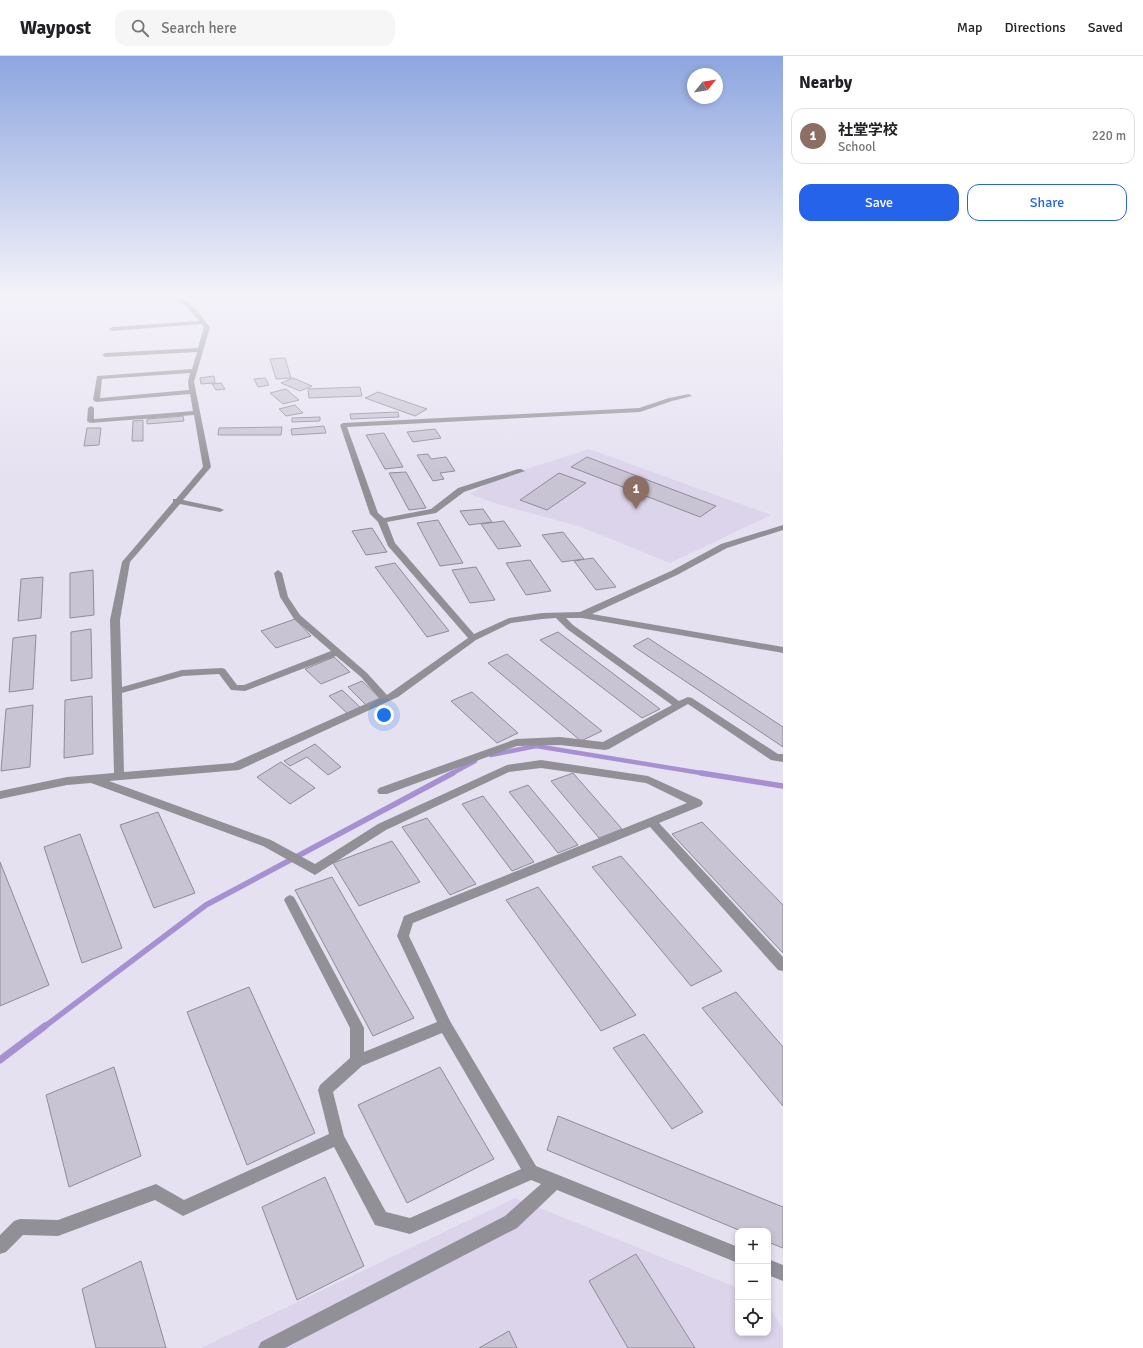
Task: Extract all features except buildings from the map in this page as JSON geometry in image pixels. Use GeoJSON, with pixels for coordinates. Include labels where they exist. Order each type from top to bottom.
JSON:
{"type":"FeatureCollection","features":[{"type":"Feature","properties":{"kind":"street"},"geometry":{"type":"LineString","coordinates":[[105,355],[118,354]]}},
{"type":"Feature","properties":{"kind":"street"},"geometry":{"type":"LineString","coordinates":[[119,776],[115,620],[126,562],[176,501],[207,467],[191,382],[199,354]]}},
{"type":"Feature","properties":{"kind":"street"},"geometry":{"type":"LineString","coordinates":[[193,392],[96,400],[99,377],[194,371]]}},
{"type":"Feature","properties":{"kind":"street"},"geometry":{"type":"LineString","coordinates":[[474,638],[391,544],[382,521],[374,514],[343,425],[640,410],[671,399],[689,396]]}},
{"type":"Feature","properties":{"kind":"street"},"geometry":{"type":"LineString","coordinates":[[91,408],[90,422],[196,413]]}},
{"type":"Feature","properties":{"kind":"street"},"geometry":{"type":"LineString","coordinates":[[382,521],[433,511],[461,490],[521,471]]}},
{"type":"Feature","properties":{"kind":"street"},"geometry":{"type":"LineString","coordinates":[[176,501],[220,510]]}},
{"type":"Feature","properties":{"kind":"street"},"geometry":{"type":"LineString","coordinates":[[582,616],[674,573],[724,546],[783,527]]}},
{"type":"Feature","properties":{"kind":"street"},"geometry":{"type":"LineString","coordinates":[[278,573],[284,598],[297,617],[364,675],[385,699]]}},
{"type":"Feature","properties":{"kind":"street"},"geometry":{"type":"LineString","coordinates":[[0,795],[66,781],[235,766],[394,695],[474,638],[509,621],[542,616],[582,616],[783,650]]}},
{"type":"Feature","properties":{"kind":"street"},"geometry":{"type":"LineString","coordinates":[[559,616],[570,627],[679,705]]}},
{"type":"Feature","properties":{"kind":"street"},"geometry":{"type":"LineString","coordinates":[[117,691],[182,673],[222,671],[234,688],[245,688],[337,652]]}},
{"type":"Feature","properties":{"kind":"street"},"geometry":{"type":"LineString","coordinates":[[383,791],[516,743],[560,741],[605,746],[688,700],[775,757],[783,758]]}},
{"type":"Feature","properties":{"kind":"street"},"geometry":{"type":"LineString","coordinates":[[91,779],[267,843],[275,849],[315,870],[382,827],[507,769],[541,764],[648,780],[697,803],[408,920],[403,936],[445,1025],[531,1172],[735,1254]]}},
{"type":"Feature","properties":{"kind":"street"},"geometry":{"type":"LineString","coordinates":[[652,822],[783,966]]}},
{"type":"Feature","properties":{"kind":"street"},"geometry":{"type":"LineString","coordinates":[[290,900],[357,1028],[357,1061]]}},
{"type":"Feature","properties":{"kind":"street"},"geometry":{"type":"LineString","coordinates":[[445,1025],[357,1061],[325,1090],[337,1138],[381,1219],[410,1226],[531,1172]]}},
{"type":"Feature","properties":{"kind":"street"},"geometry":{"type":"LineString","coordinates":[[0,1246],[20,1227],[58,1228],[156,1192],[183,1208],[337,1138]]}},
{"type":"Feature","properties":{"kind":"street"},"geometry":{"type":"LineString","coordinates":[[267,1348],[511,1222],[555,1181]]}},
{"type":"Feature","properties":{"kind":"street"},"geometry":{"type":"LineString","coordinates":[[771,1268],[783,1273]]}},
{"type":"Feature","properties":{"kind":"shaded area"},"geometry":{"type":"Polygon","coordinates":[[[589,449],[771,515],[670,563],[581,527],[494,503],[470,494],[496,479],[589,449]]]}},
{"type":"Feature","properties":{"kind":"shaded area"},"geometry":{"type":"Polygon","coordinates":[[[515,1198],[735,1287],[735,1336],[771,1336],[771,1310],[783,1329],[783,1348],[201,1348],[515,1198]]]}},
{"type":"Feature","properties":{"kind":"waterway"},"geometry":{"type":"LineString","coordinates":[[491,755],[536,746],[707,774]]}},
{"type":"Feature","properties":{"kind":"waterway"},"geometry":{"type":"LineString","coordinates":[[451,774],[475,761]]}},
{"type":"Feature","properties":{"kind":"waterway"},"geometry":{"type":"LineString","coordinates":[[44,1027],[206,905],[453,773]]}},
{"type":"Feature","properties":{"kind":"waterway"},"geometry":{"type":"LineString","coordinates":[[701,773],[783,786]]}},
{"type":"Feature","properties":{"kind":"waterway"},"geometry":{"type":"LineString","coordinates":[[0,1060],[45,1026]]}},
{"type":"Feature","properties":{"kind":"place","name":"社堂学校"},"geometry":{"type":"Point","coordinates":[636,509]}}]}
